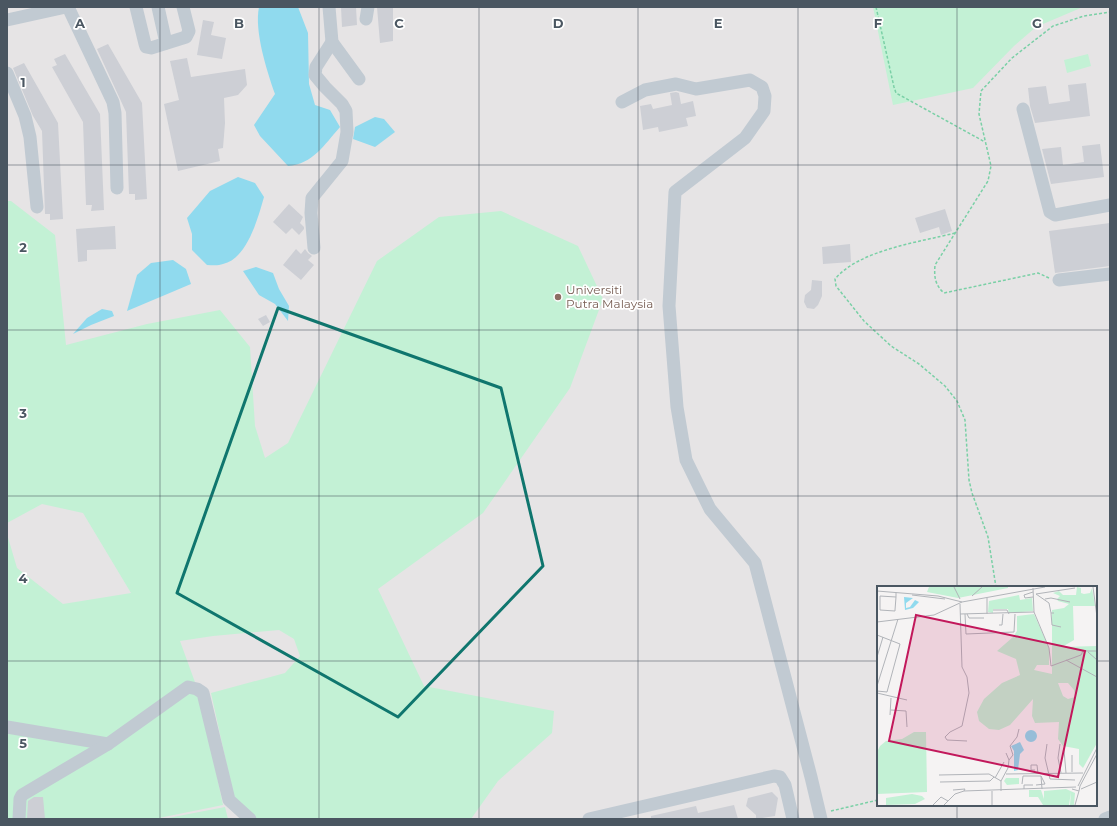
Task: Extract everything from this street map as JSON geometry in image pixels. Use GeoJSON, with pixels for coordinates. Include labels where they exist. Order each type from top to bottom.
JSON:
{"type":"FeatureCollection","features":[{"type":"Feature","properties":{"kind":"street"},"geometry":{"type":"LineString","coordinates":[[7,20],[67,7],[113,102],[115,113],[117,188]]}},
{"type":"Feature","properties":{"kind":"street"},"geometry":{"type":"LineString","coordinates":[[136,7],[146,47],[151,48],[186,37],[188,35],[189,31],[183,7]]}},
{"type":"Feature","properties":{"kind":"street"},"geometry":{"type":"LineString","coordinates":[[329,7],[332,42],[359,79]]}},
{"type":"Feature","properties":{"kind":"street"},"geometry":{"type":"LineString","coordinates":[[162,8],[166,43]]}},
{"type":"Feature","properties":{"kind":"street"},"geometry":{"type":"LineString","coordinates":[[314,248],[311,213],[312,198],[342,161],[347,132],[346,111],[342,104],[325,87],[316,75],[316,67],[332,42]]}},
{"type":"Feature","properties":{"kind":"street"},"geometry":{"type":"LineString","coordinates":[[7,74],[25,116],[30,137],[37,207]]}},
{"type":"Feature","properties":{"kind":"street"},"geometry":{"type":"LineString","coordinates":[[622,102],[645,90],[676,84],[696,89],[750,80],[762,87],[765,96],[764,111],[744,138],[674,192],[669,306],[677,407],[686,460],[710,509],[755,563],[820,816]]}},
{"type":"Feature","properties":{"kind":"street"},"geometry":{"type":"LineString","coordinates":[[1023,109],[1050,212],[1055,214],[1110,205]]}},
{"type":"Feature","properties":{"kind":"street"},"geometry":{"type":"LineString","coordinates":[[1059,280],[1110,274]]}},
{"type":"Feature","properties":{"kind":"street"},"geometry":{"type":"LineString","coordinates":[[19,819],[20,799],[22,794],[108,744],[188,687],[197,688],[203,693],[229,800],[250,819]]}},
{"type":"Feature","properties":{"kind":"street"},"geometry":{"type":"LineString","coordinates":[[7,727],[108,744]]}},
{"type":"Feature","properties":{"kind":"street"},"geometry":{"type":"LineString","coordinates":[[589,819],[774,776],[780,777],[785,785],[793,819]]}},
{"type":"Feature","properties":{"kind":"street"},"geometry":{"type":"LineString","coordinates":[[1104,819],[1110,817]]}},
{"type":"Feature","properties":{"kind":"path"},"geometry":{"type":"LineString","coordinates":[[876,7],[896,94],[986,143]]}},
{"type":"Feature","properties":{"kind":"path"},"geometry":{"type":"LineString","coordinates":[[1059,280],[1038,273],[944,293],[937,287],[934,274],[935,265],[956,234],[988,181],[991,166],[978,114],[981,91],[1012,58],[1053,26],[1084,16],[1110,12]]}},
{"type":"Feature","properties":{"kind":"path"},"geometry":{"type":"LineString","coordinates":[[956,234],[871,255],[842,270],[835,279],[836,286],[864,322],[891,346],[919,364],[945,386],[957,401],[965,420],[969,480],[988,537],[996,586]]}},
{"type":"Feature","properties":{"kind":"path"},"geometry":{"type":"LineString","coordinates":[[820,816],[877,800]]}},
{"type":"Feature","properties":{"kind":"highlighted area"},"geometry":{"type":"Polygon","coordinates":[[[278,308],[501,388],[543,566],[398,717],[177,593],[278,308]]]}},
{"type":"Feature","properties":{"kind":"shaded area","name":"Universiti Putra Malaysia"},"geometry":{"type":"Polygon","coordinates":[[[7,7],[1110,7],[1110,819],[7,819],[7,7]]]}},
{"type":"Feature","properties":{"kind":"green space"},"geometry":{"type":"Polygon","coordinates":[[[873,7],[1083,7],[1036,27],[1014,46],[973,88],[893,105],[873,7]]]}},
{"type":"Feature","properties":{"kind":"green space"},"geometry":{"type":"Polygon","coordinates":[[[1088,54],[1091,66],[1067,73],[1064,60],[1088,54]]]}},
{"type":"Feature","properties":{"kind":"green space"},"geometry":{"type":"Polygon","coordinates":[[[7,201],[11,201],[55,235],[66,345],[147,324],[220,310],[250,347],[255,426],[265,458],[288,443],[377,261],[439,217],[501,211],[578,246],[603,299],[570,388],[483,513],[378,589],[424,686],[554,711],[552,733],[498,781],[471,819],[254,819],[234,798],[211,693],[285,673],[300,656],[294,639],[279,630],[213,636],[180,641],[200,696],[223,805],[154,819],[7,819],[7,534],[17,568],[63,604],[131,593],[83,513],[42,504],[7,523],[7,201]]]}},
{"type":"Feature","properties":{"kind":"green space"},"geometry":{"type":"Polygon","coordinates":[[[225,807],[228,819],[163,819],[225,807]]]}},
{"type":"Feature","properties":{"kind":"water"},"geometry":{"type":"Polygon","coordinates":[[[259,7],[298,7],[308,33],[309,84],[315,105],[330,110],[340,127],[323,147],[311,158],[304,162],[288,166],[260,136],[254,125],[275,94],[262,51],[258,27],[259,7]]]}},
{"type":"Feature","properties":{"kind":"water"},"geometry":{"type":"Polygon","coordinates":[[[375,117],[384,119],[395,132],[375,147],[353,139],[355,127],[375,117]]]}},
{"type":"Feature","properties":{"kind":"water"},"geometry":{"type":"Polygon","coordinates":[[[238,177],[255,183],[264,197],[255,226],[245,246],[231,261],[217,265],[207,265],[192,250],[192,234],[187,218],[210,191],[238,177]]]}},
{"type":"Feature","properties":{"kind":"water"},"geometry":{"type":"Polygon","coordinates":[[[173,260],[186,269],[191,284],[127,311],[137,275],[151,263],[173,260]]]}},
{"type":"Feature","properties":{"kind":"water"},"geometry":{"type":"Polygon","coordinates":[[[256,267],[273,273],[279,289],[289,306],[288,321],[275,304],[259,295],[243,271],[256,267]]]}},
{"type":"Feature","properties":{"kind":"water"},"geometry":{"type":"Polygon","coordinates":[[[102,309],[112,311],[114,316],[73,334],[87,318],[102,309]]]}},
{"type":"Feature","properties":{"kind":"building"},"geometry":{"type":"Polygon","coordinates":[[[341,7],[356,7],[357,25],[342,27],[341,7]]]}},
{"type":"Feature","properties":{"kind":"building"},"geometry":{"type":"Polygon","coordinates":[[[377,7],[393,7],[393,41],[380,43],[377,7]]]}},
{"type":"Feature","properties":{"kind":"building"},"geometry":{"type":"Polygon","coordinates":[[[203,20],[214,22],[211,35],[226,38],[222,59],[197,55],[203,20]]]}},
{"type":"Feature","properties":{"kind":"building"},"geometry":{"type":"Polygon","coordinates":[[[108,44],[142,103],[147,199],[135,200],[135,194],[129,194],[126,112],[97,49],[108,44]]]}},
{"type":"Feature","properties":{"kind":"building"},"geometry":{"type":"Polygon","coordinates":[[[65,54],[100,114],[104,210],[91,211],[92,205],[86,205],[83,122],[52,67],[57,65],[54,59],[65,54]]]}},
{"type":"Feature","properties":{"kind":"building"},"geometry":{"type":"Polygon","coordinates":[[[187,58],[191,77],[245,69],[247,85],[238,95],[224,98],[225,123],[223,148],[218,149],[220,161],[178,171],[164,104],[179,100],[170,61],[187,58]]]}},
{"type":"Feature","properties":{"kind":"building"},"geometry":{"type":"Polygon","coordinates":[[[24,63],[58,123],[63,219],[50,220],[50,214],[45,214],[42,131],[33,116],[13,68],[24,63]]]}},
{"type":"Feature","properties":{"kind":"building"},"geometry":{"type":"Polygon","coordinates":[[[1086,83],[1090,116],[1035,123],[1030,106],[1028,88],[1046,86],[1049,104],[1070,101],[1068,85],[1086,83]]]}},
{"type":"Feature","properties":{"kind":"building"},"geometry":{"type":"Polygon","coordinates":[[[670,93],[679,93],[681,104],[693,101],[696,116],[686,118],[688,126],[659,132],[658,127],[643,130],[640,106],[651,104],[653,109],[672,105],[670,93]]]}},
{"type":"Feature","properties":{"kind":"building"},"geometry":{"type":"Polygon","coordinates":[[[1100,144],[1104,177],[1051,184],[1042,149],[1061,147],[1063,165],[1084,162],[1082,146],[1100,144]]]}},
{"type":"Feature","properties":{"kind":"building"},"geometry":{"type":"Polygon","coordinates":[[[289,204],[303,217],[300,223],[304,229],[299,235],[292,228],[286,234],[273,222],[289,204]]]}},
{"type":"Feature","properties":{"kind":"building"},"geometry":{"type":"Polygon","coordinates":[[[945,209],[952,231],[941,235],[939,227],[920,233],[915,218],[945,209]]]}},
{"type":"Feature","properties":{"kind":"building"},"geometry":{"type":"Polygon","coordinates":[[[1110,223],[1110,266],[1055,273],[1049,231],[1110,223]]]}},
{"type":"Feature","properties":{"kind":"building"},"geometry":{"type":"Polygon","coordinates":[[[115,226],[116,249],[87,250],[87,261],[78,262],[76,229],[115,226]]]}},
{"type":"Feature","properties":{"kind":"building"},"geometry":{"type":"Polygon","coordinates":[[[850,244],[851,262],[823,264],[822,247],[850,244]]]}},
{"type":"Feature","properties":{"kind":"building"},"geometry":{"type":"Polygon","coordinates":[[[296,249],[301,254],[305,249],[312,256],[308,260],[314,265],[301,280],[283,265],[296,249]]]}},
{"type":"Feature","properties":{"kind":"building"},"geometry":{"type":"Polygon","coordinates":[[[812,280],[822,281],[822,296],[818,305],[814,309],[807,308],[804,302],[805,295],[811,290],[812,280]]]}},
{"type":"Feature","properties":{"kind":"building"},"geometry":{"type":"Polygon","coordinates":[[[266,315],[270,322],[263,326],[258,319],[266,315]]]}},
{"type":"Feature","properties":{"kind":"building"},"geometry":{"type":"Polygon","coordinates":[[[772,792],[778,798],[775,816],[756,819],[756,815],[746,806],[748,798],[772,792]]]}},
{"type":"Feature","properties":{"kind":"building"},"geometry":{"type":"Polygon","coordinates":[[[34,797],[43,797],[45,819],[27,819],[28,801],[34,797]]]}},
{"type":"Feature","properties":{"kind":"building"},"geometry":{"type":"Polygon","coordinates":[[[734,805],[738,819],[651,819],[651,816],[696,806],[698,813],[734,805]]]}},
{"type":"Feature","properties":{"kind":"place","name":"Universiti Putra Malaysia"},"geometry":{"type":"Point","coordinates":[558,297]}}]}
